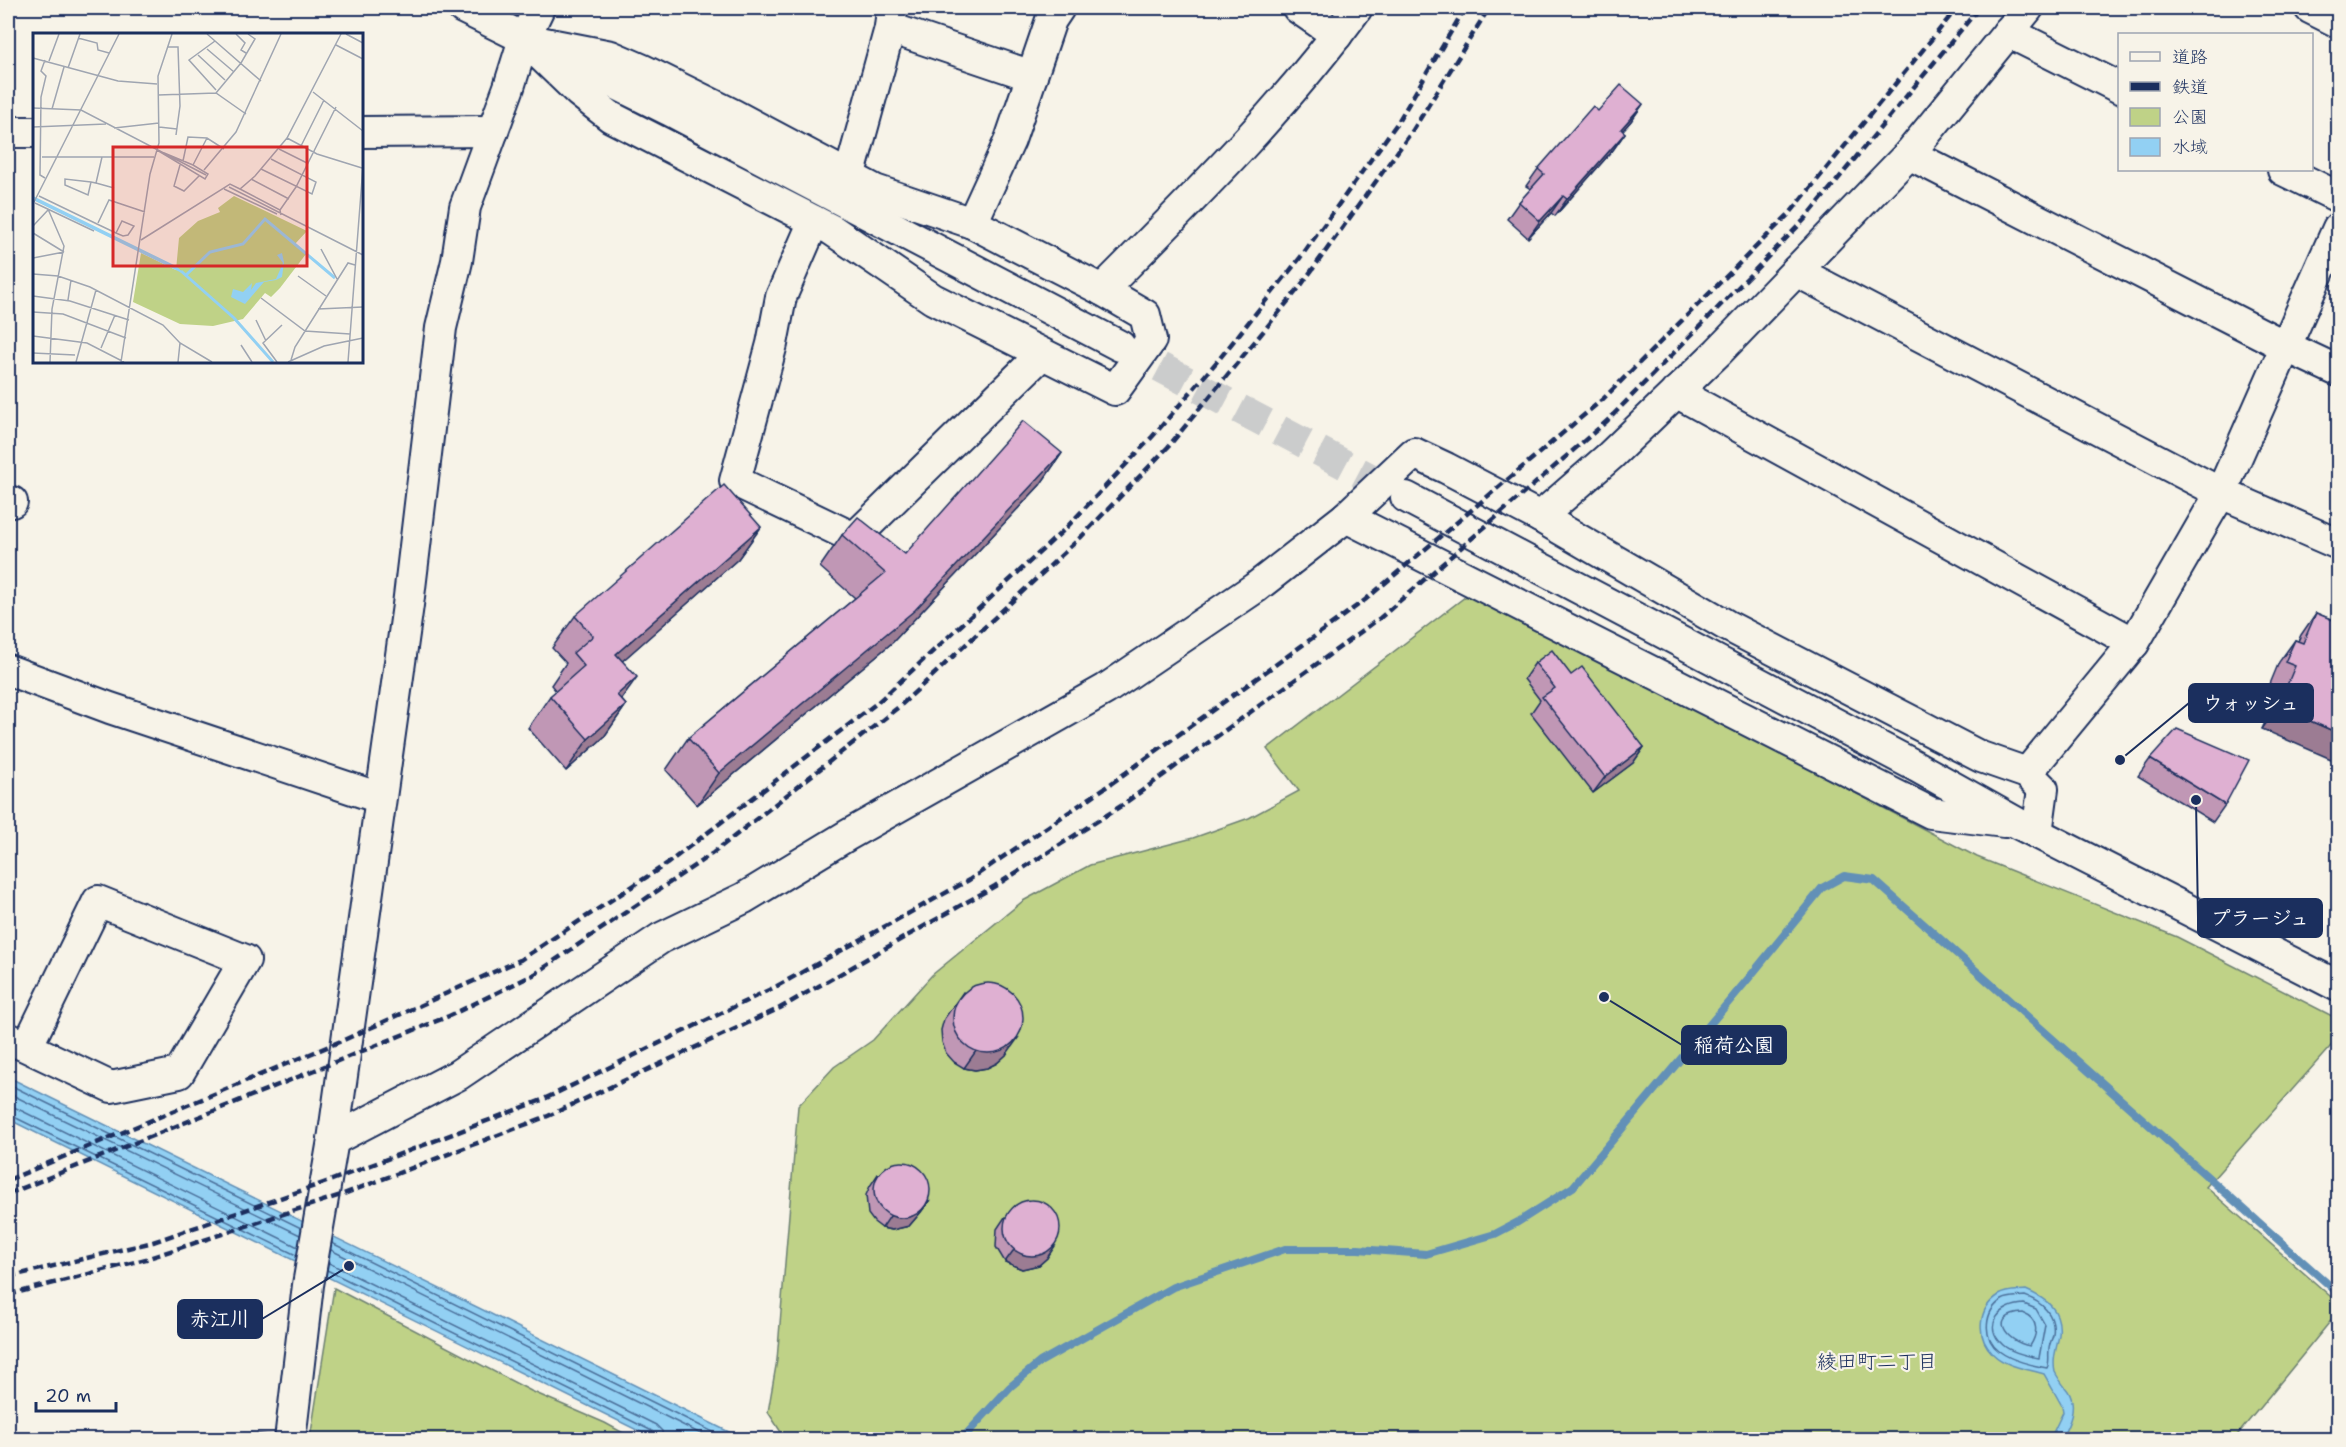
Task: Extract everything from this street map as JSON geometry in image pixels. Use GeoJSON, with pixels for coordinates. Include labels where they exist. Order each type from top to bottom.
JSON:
{"type":"FeatureCollection","features":[{"type":"Feature","properties":{"kind":"street"},"geometry":{"type":"LineString","coordinates":[[464,8],[669,110],[1120,346]]}},
{"type":"Feature","properties":{"kind":"street"},"geometry":{"type":"LineString","coordinates":[[290,1440],[308,1286],[333,1140],[408,605],[441,328],[457,261],[465,207],[524,39],[539,8]]}},
{"type":"Feature","properties":{"kind":"street"},"geometry":{"type":"LineString","coordinates":[[972,223],[1010,140],[1051,20],[1059,8]]}},
{"type":"Feature","properties":{"kind":"street"},"geometry":{"type":"LineString","coordinates":[[1298,8],[1337,35]]}},
{"type":"Feature","properties":{"kind":"street"},"geometry":{"type":"LineString","coordinates":[[1102,290],[1230,160],[1337,35],[1357,8]]}},
{"type":"Feature","properties":{"kind":"street"},"geometry":{"type":"LineString","coordinates":[[1539,517],[1610,456],[1718,352],[1796,272],[1909,154],[2028,8]]}},
{"type":"Feature","properties":{"kind":"street"},"geometry":{"type":"LineString","coordinates":[[2310,8],[2338,22]]}},
{"type":"Feature","properties":{"kind":"street"},"geometry":{"type":"LineString","coordinates":[[849,177],[891,18],[1032,76]]}},
{"type":"Feature","properties":{"kind":"street"},"geometry":{"type":"LineString","coordinates":[[2008,32],[2118,87]]}},
{"type":"Feature","properties":{"kind":"street"},"geometry":{"type":"LineString","coordinates":[[524,39],[611,56],[734,115],[875,190],[972,223],[1102,290],[1145,315],[1152,339],[1115,390],[933,299],[832,230],[611,117],[579,92],[524,39]]}},
{"type":"Feature","properties":{"kind":"street"},"geometry":{"type":"LineString","coordinates":[[363,132],[493,131]]}},
{"type":"Feature","properties":{"kind":"street"},"geometry":{"type":"LineString","coordinates":[[8,132],[33,132]]}},
{"type":"Feature","properties":{"kind":"street"},"geometry":{"type":"LineString","coordinates":[[1909,154],[2338,371]]}},
{"type":"Feature","properties":{"kind":"street"},"geometry":{"type":"LineString","coordinates":[[2285,171],[2338,197]]}},
{"type":"Feature","properties":{"kind":"street"},"geometry":{"type":"LineString","coordinates":[[814,221],[781,297],[772,344],[735,481],[854,537],[1042,354]]}},
{"type":"Feature","properties":{"kind":"street"},"geometry":{"type":"LineString","coordinates":[[2027,773],[2134,643],[2221,493],[2338,228]]}},
{"type":"Feature","properties":{"kind":"street"},"geometry":{"type":"LineString","coordinates":[[1796,272],[2221,493],[2338,544]]}},
{"type":"Feature","properties":{"kind":"street"},"geometry":{"type":"LineString","coordinates":[[1676,392],[2134,643]]}},
{"type":"Feature","properties":{"kind":"street"},"geometry":{"type":"LineString","coordinates":[[333,1140],[458,1076],[661,938],[744,898],[848,835],[1106,689],[1255,588],[1346,517],[1414,453],[1539,517],[1726,625],[1981,757],[2027,773],[2043,789],[2028,828]]}},
{"type":"Feature","properties":{"kind":"street"},"geometry":{"type":"LineString","coordinates":[[1406,497],[1910,763],[2028,828],[2338,986]]}},
{"type":"Feature","properties":{"kind":"street"},"geometry":{"type":"LineString","coordinates":[[1346,517],[1932,813],[2028,828]]}},
{"type":"Feature","properties":{"kind":"street"},"geometry":{"type":"LineString","coordinates":[[8,670],[110,708],[380,798]]}},
{"type":"Feature","properties":{"kind":"street"},"geometry":{"type":"LineString","coordinates":[[99,902],[245,960],[179,1073],[111,1087],[17,1043],[99,902]]}},
{"type":"Feature","properties":{"kind":"green space"},"geometry":{"type":"Polygon","coordinates":[[[1478,595],[1977,857],[2177,937],[2338,1019],[2338,1038],[2206,1187],[2338,1303],[2338,1312],[2234,1439],[786,1440],[768,1412],[777,1360],[798,1106],[834,1067],[873,1040],[932,975],[1023,901],[1090,865],[1193,838],[1249,818],[1299,791],[1267,749],[1465,597],[1478,595]]]}},
{"type":"Feature","properties":{"kind":"green space"},"geometry":{"type":"Polygon","coordinates":[[[334,1288],[531,1391],[605,1423],[634,1439],[310,1439],[334,1288]]]}},
{"type":"Feature","properties":{"kind":"water"},"geometry":{"type":"Polygon","coordinates":[[[8,1077],[743,1439],[655,1439],[8,1119],[8,1077]]]}},
{"type":"Feature","properties":{"kind":"water"},"geometry":{"type":"Polygon","coordinates":[[[2026,1290],[2052,1306],[2058,1319],[2059,1335],[2054,1367],[2072,1403],[2069,1422],[2061,1439],[2050,1439],[2063,1412],[2044,1374],[2011,1365],[1998,1358],[1987,1347],[1981,1331],[1983,1315],[1992,1301],[2005,1292],[2026,1290]]]}},
{"type":"Feature","properties":{"kind":"building"},"geometry":{"type":"Polygon","coordinates":[[[1621,85],[1643,104],[1621,129],[1625,133],[1567,199],[1563,196],[1540,221],[1519,202],[1544,174],[1538,169],[1593,106],[1598,111],[1621,85]]]}},
{"type":"Feature","properties":{"kind":"building"},"geometry":{"type":"Polygon","coordinates":[[[1023,421],[1062,453],[915,610],[719,773],[688,738],[885,573],[842,535],[858,517],[905,554],[1023,421]]]}},
{"type":"Feature","properties":{"kind":"building"},"geometry":{"type":"Polygon","coordinates":[[[724,485],[761,527],[616,654],[637,677],[617,695],[626,705],[588,739],[550,696],[584,666],[573,653],[593,636],[575,616],[724,485]]]}},
{"type":"Feature","properties":{"kind":"building"},"geometry":{"type":"Polygon","coordinates":[[[2316,613],[2338,622],[2338,733],[2278,707],[2295,666],[2285,662],[2295,640],[2303,643],[2316,613]]]}},
{"type":"Feature","properties":{"kind":"building"},"geometry":{"type":"Polygon","coordinates":[[[1552,650],[1571,675],[1582,667],[1644,747],[1605,777],[1542,697],[1555,688],[1535,663],[1552,650]]]}},
{"type":"Feature","properties":{"kind":"building"},"geometry":{"type":"Polygon","coordinates":[[[2177,729],[2249,760],[2225,805],[2150,759],[2177,729]]]}},
{"type":"Feature","properties":{"kind":"building"},"geometry":{"type":"Polygon","coordinates":[[[995,983],[1008,989],[1017,998],[1021,1004],[1023,1018],[1021,1032],[1013,1043],[1002,1051],[981,1053],[963,1043],[955,1032],[953,1011],[963,993],[974,985],[995,983]]]}},
{"type":"Feature","properties":{"kind":"building"},"geometry":{"type":"Polygon","coordinates":[[[896,1162],[908,1162],[922,1170],[930,1184],[928,1201],[922,1210],[908,1218],[896,1218],[879,1206],[874,1196],[874,1184],[886,1167],[896,1162]]]}},
{"type":"Feature","properties":{"kind":"building"},"geometry":{"type":"Polygon","coordinates":[[[1026,1200],[1038,1200],[1048,1204],[1056,1212],[1060,1228],[1056,1244],[1048,1252],[1038,1256],[1026,1256],[1016,1252],[1008,1244],[1004,1234],[1004,1222],[1008,1212],[1016,1204],[1026,1200]]]}},
{"type":"Feature","properties":{"kind":"building"},"geometry":{"type":"Polygon","coordinates":[[[244,1433],[282,1436],[282,1440],[244,1440],[244,1433]]]}},
{"type":"Feature","properties":{"kind":"waterway"},"geometry":{"type":"LineString","coordinates":[[961,1440],[1010,1387],[1040,1362],[1173,1287],[1285,1249],[1358,1249],[1426,1254],[1495,1234],[1573,1187],[1822,888],[1844,876],[1874,880],[2338,1293]]}},
{"type":"Feature","properties":{"kind":"tunnel"},"geometry":{"type":"LineString","coordinates":[[1120,346],[1404,496]]}},
{"type":"Feature","properties":{"kind":"railway"},"geometry":{"type":"LineString","coordinates":[[8,1180],[346,1039],[520,960],[668,863],[877,703],[1066,528],[1152,437],[1220,358],[1300,258],[1398,122],[1465,8]]}},
{"type":"Feature","properties":{"kind":"railway"},"geometry":{"type":"LineString","coordinates":[[8,1194],[449,1016],[535,974],[713,853],[900,706],[1082,536],[1168,447],[1299,288],[1413,130],[1489,8]]}},
{"type":"Feature","properties":{"kind":"railway"},"geometry":{"type":"LineString","coordinates":[[8,1277],[153,1242],[332,1180],[542,1100],[777,986],[969,880],[1109,785],[1365,600],[1603,399],[1791,212],[1957,8]]}},
{"type":"Feature","properties":{"kind":"railway"},"geometry":{"type":"LineString","coordinates":[[8,1295],[146,1259],[341,1195],[548,1116],[780,1008],[995,886],[1121,806],[1380,618],[1607,421],[1806,218],[1979,8]]}},
{"type":"Feature","properties":{"kind":"place","name":"ウォッシュ"},"geometry":{"type":"Point","coordinates":[2120,760]}},
{"type":"Feature","properties":{"kind":"place","name":"プラージュ"},"geometry":{"type":"Point","coordinates":[2196,800]}},
{"type":"Feature","properties":{"kind":"place","name":"稲荷公園"},"geometry":{"type":"Point","coordinates":[1604,997]}},
{"type":"Feature","properties":{"kind":"place","name":"赤江川"},"geometry":{"type":"Point","coordinates":[349,1266]}},
{"type":"Feature","properties":{"kind":"district","name":"綾田町二丁目"},"geometry":{"type":"Point","coordinates":[1877,1361]}}]}
